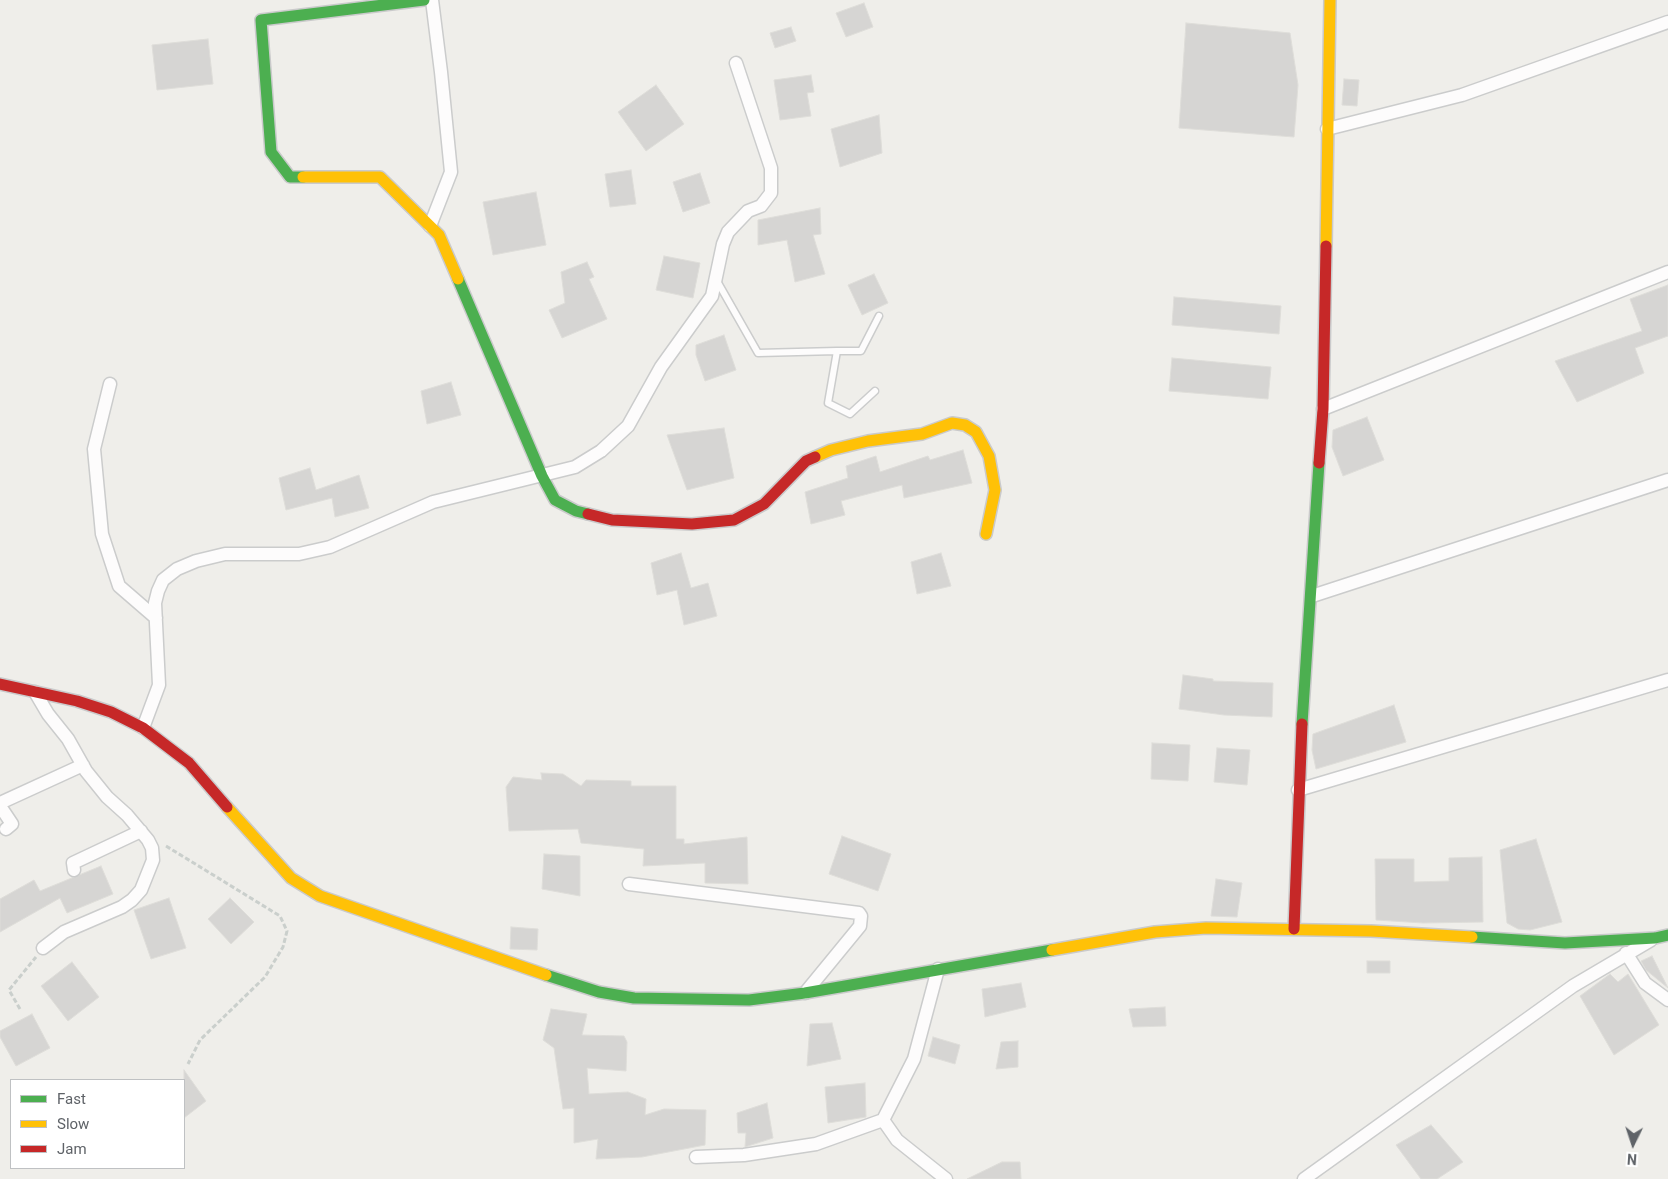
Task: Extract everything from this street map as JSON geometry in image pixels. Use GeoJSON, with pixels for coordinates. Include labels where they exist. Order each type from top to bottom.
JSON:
{"type":"FeatureCollection","features":[{"type":"Feature","properties":{"kind":"street"},"geometry":{"type":"LineString","coordinates":[[424,0],[262,20],[271,152],[290,177],[380,177],[439,235],[542,476],[555,500],[585,513],[612,520],[714,524],[734,520],[750,513],[764,504],[806,461],[831,450],[868,441],[896,439],[922,434],[952,423],[965,425],[980,436],[989,456],[994,475],[995,490],[986,534]]}},
{"type":"Feature","properties":{"kind":"street"},"geometry":{"type":"LineString","coordinates":[[430,226],[451,172],[432,0]]}},
{"type":"Feature","properties":{"kind":"street"},"geometry":{"type":"LineString","coordinates":[[1294,929],[1298,790],[1323,409],[1330,0]]}},
{"type":"Feature","properties":{"kind":"street"},"geometry":{"type":"LineString","coordinates":[[1327,129],[1462,95],[1668,22]]}},
{"type":"Feature","properties":{"kind":"street"},"geometry":{"type":"LineString","coordinates":[[143,728],[159,685],[155,603],[163,580],[177,569],[196,561],[225,554],[299,554],[330,547],[433,502],[575,467],[601,451],[628,426],[661,367],[712,296],[717,280],[723,244],[728,232],[748,211],[761,206],[771,193],[771,168],[736,63]]}},
{"type":"Feature","properties":{"kind":"street"},"geometry":{"type":"LineString","coordinates":[[1323,409],[1668,272]]}},
{"type":"Feature","properties":{"kind":"street"},"geometry":{"type":"LineString","coordinates":[[110,384],[94,449],[102,534],[119,586],[156,618]]}},
{"type":"Feature","properties":{"kind":"street"},"geometry":{"type":"LineString","coordinates":[[1312,596],[1668,480]]}},
{"type":"Feature","properties":{"kind":"street"},"geometry":{"type":"LineString","coordinates":[[1298,790],[1668,680]]}},
{"type":"Feature","properties":{"kind":"street"},"geometry":{"type":"LineString","coordinates":[[0,684],[111,712],[143,728],[189,763],[291,878],[320,896],[393,923],[599,992],[668,1000],[749,1000],[805,993],[1155,932],[1206,928],[1371,931],[1565,943],[1655,938],[1668,935]]}},
{"type":"Feature","properties":{"kind":"street"},"geometry":{"type":"LineString","coordinates":[[35,692],[48,714],[68,739],[83,765],[107,797],[141,832],[152,848],[153,860],[142,890],[122,907],[64,932],[43,948]]}},
{"type":"Feature","properties":{"kind":"street"},"geometry":{"type":"LineString","coordinates":[[6,829],[12,824],[0,804],[83,765]]}},
{"type":"Feature","properties":{"kind":"street"},"geometry":{"type":"LineString","coordinates":[[74,870],[73,863],[141,832]]}},
{"type":"Feature","properties":{"kind":"street"},"geometry":{"type":"LineString","coordinates":[[629,884],[859,912],[861,916],[860,926],[805,993]]}},
{"type":"Feature","properties":{"kind":"street"},"geometry":{"type":"LineString","coordinates":[[1304,1179],[1573,986],[1626,953],[1655,938]]}},
{"type":"Feature","properties":{"kind":"street"},"geometry":{"type":"LineString","coordinates":[[1626,953],[1645,984],[1668,1000]]}},
{"type":"Feature","properties":{"kind":"street"},"geometry":{"type":"LineString","coordinates":[[696,1157],[744,1155],[816,1144],[883,1120],[914,1059],[938,969]]}},
{"type":"Feature","properties":{"kind":"street"},"geometry":{"type":"LineString","coordinates":[[883,1120],[897,1140],[946,1179]]}},
{"type":"Feature","properties":{"kind":"lane"},"geometry":{"type":"LineString","coordinates":[[717,280],[758,353],[861,351],[879,316]]}},
{"type":"Feature","properties":{"kind":"lane"},"geometry":{"type":"LineString","coordinates":[[838,351],[828,403],[850,414],[875,391]]}},
{"type":"Feature","properties":{"kind":"path"},"geometry":{"type":"LineString","coordinates":[[141,832],[280,916],[287,931],[283,947],[265,977],[200,1040],[188,1064]]}},
{"type":"Feature","properties":{"kind":"path"},"geometry":{"type":"LineString","coordinates":[[20,1009],[9,990],[43,948]]}},
{"type":"Feature","properties":{"kind":"building"},"geometry":{"type":"Polygon","coordinates":[[[864,3],[873,27],[846,37],[836,13],[864,3]]]}},
{"type":"Feature","properties":{"kind":"building"},"geometry":{"type":"Polygon","coordinates":[[[1186,23],[1290,33],[1298,85],[1294,137],[1179,128],[1186,23]]]}},
{"type":"Feature","properties":{"kind":"building"},"geometry":{"type":"Polygon","coordinates":[[[791,27],[796,41],[775,48],[770,33],[791,27]]]}},
{"type":"Feature","properties":{"kind":"building"},"geometry":{"type":"Polygon","coordinates":[[[208,39],[213,84],[157,90],[152,45],[208,39]]]}},
{"type":"Feature","properties":{"kind":"building"},"geometry":{"type":"Polygon","coordinates":[[[811,75],[814,92],[807,93],[811,116],[780,120],[774,80],[811,75]]]}},
{"type":"Feature","properties":{"kind":"building"},"geometry":{"type":"Polygon","coordinates":[[[1344,79],[1359,80],[1357,106],[1342,105],[1344,79]]]}},
{"type":"Feature","properties":{"kind":"building"},"geometry":{"type":"Polygon","coordinates":[[[656,85],[684,124],[646,151],[618,112],[656,85]]]}},
{"type":"Feature","properties":{"kind":"building"},"geometry":{"type":"Polygon","coordinates":[[[879,115],[882,153],[840,167],[831,129],[879,115]]]}},
{"type":"Feature","properties":{"kind":"building"},"geometry":{"type":"Polygon","coordinates":[[[631,170],[636,204],[610,207],[605,174],[631,170]]]}},
{"type":"Feature","properties":{"kind":"building"},"geometry":{"type":"Polygon","coordinates":[[[700,173],[710,203],[683,212],[673,182],[700,173]]]}},
{"type":"Feature","properties":{"kind":"building"},"geometry":{"type":"Polygon","coordinates":[[[536,192],[546,245],[493,255],[483,202],[536,192]]]}},
{"type":"Feature","properties":{"kind":"building"},"geometry":{"type":"Polygon","coordinates":[[[820,208],[821,234],[813,235],[825,274],[795,282],[787,240],[758,245],[758,220],[820,208]]]}},
{"type":"Feature","properties":{"kind":"building"},"geometry":{"type":"Polygon","coordinates":[[[664,256],[700,263],[693,298],[656,290],[664,256]]]}},
{"type":"Feature","properties":{"kind":"building"},"geometry":{"type":"Polygon","coordinates":[[[587,262],[594,277],[589,279],[607,319],[562,338],[549,310],[565,303],[561,272],[587,262]]]}},
{"type":"Feature","properties":{"kind":"building"},"geometry":{"type":"Polygon","coordinates":[[[874,274],[888,303],[862,315],[848,285],[874,274]]]}},
{"type":"Feature","properties":{"kind":"building"},"geometry":{"type":"Polygon","coordinates":[[[1668,285],[1668,336],[1635,348],[1644,373],[1577,402],[1555,361],[1642,331],[1630,299],[1668,285]]]}},
{"type":"Feature","properties":{"kind":"building"},"geometry":{"type":"Polygon","coordinates":[[[1174,297],[1281,306],[1279,334],[1172,325],[1174,297]]]}},
{"type":"Feature","properties":{"kind":"building"},"geometry":{"type":"Polygon","coordinates":[[[724,335],[736,370],[705,381],[696,355],[696,345],[724,335]]]}},
{"type":"Feature","properties":{"kind":"building"},"geometry":{"type":"Polygon","coordinates":[[[1172,358],[1271,367],[1268,399],[1169,391],[1172,358]]]}},
{"type":"Feature","properties":{"kind":"building"},"geometry":{"type":"Polygon","coordinates":[[[451,382],[461,415],[427,424],[421,391],[451,382]]]}},
{"type":"Feature","properties":{"kind":"building"},"geometry":{"type":"Polygon","coordinates":[[[1367,417],[1384,460],[1343,476],[1332,447],[1333,430],[1367,417]]]}},
{"type":"Feature","properties":{"kind":"building"},"geometry":{"type":"Polygon","coordinates":[[[724,428],[734,478],[687,490],[667,435],[724,428]]]}},
{"type":"Feature","properties":{"kind":"building"},"geometry":{"type":"Polygon","coordinates":[[[963,450],[972,483],[904,498],[902,485],[841,501],[845,515],[811,524],[805,492],[848,478],[846,466],[876,456],[880,472],[928,456],[930,460],[963,450]]]}},
{"type":"Feature","properties":{"kind":"building"},"geometry":{"type":"Polygon","coordinates":[[[310,468],[316,490],[359,475],[369,508],[335,517],[332,498],[286,510],[279,478],[310,468]]]}},
{"type":"Feature","properties":{"kind":"building"},"geometry":{"type":"Polygon","coordinates":[[[681,553],[691,588],[708,583],[717,616],[684,625],[677,590],[657,595],[651,563],[681,553]]]}},
{"type":"Feature","properties":{"kind":"building"},"geometry":{"type":"Polygon","coordinates":[[[941,553],[951,586],[917,594],[911,562],[941,553]]]}},
{"type":"Feature","properties":{"kind":"building"},"geometry":{"type":"Polygon","coordinates":[[[1183,675],[1213,679],[1213,681],[1273,683],[1272,717],[1224,715],[1179,709],[1183,675]]]}},
{"type":"Feature","properties":{"kind":"building"},"geometry":{"type":"Polygon","coordinates":[[[1394,705],[1406,742],[1316,769],[1312,750],[1313,734],[1394,705]]]}},
{"type":"Feature","properties":{"kind":"building"},"geometry":{"type":"Polygon","coordinates":[[[1152,743],[1190,745],[1188,781],[1151,779],[1152,743]]]}},
{"type":"Feature","properties":{"kind":"building"},"geometry":{"type":"Polygon","coordinates":[[[1217,748],[1250,750],[1247,785],[1214,782],[1217,748]]]}},
{"type":"Feature","properties":{"kind":"building"},"geometry":{"type":"Polygon","coordinates":[[[541,773],[563,774],[581,786],[586,780],[631,781],[631,786],[676,786],[676,839],[684,839],[684,844],[747,837],[748,884],[705,883],[705,863],[643,866],[644,849],[581,843],[578,829],[509,831],[506,787],[513,777],[542,780],[541,773]]]}},
{"type":"Feature","properties":{"kind":"building"},"geometry":{"type":"Polygon","coordinates":[[[842,836],[891,854],[878,891],[829,874],[842,836]]]}},
{"type":"Feature","properties":{"kind":"building"},"geometry":{"type":"Polygon","coordinates":[[[1536,839],[1562,922],[1530,930],[1518,929],[1507,923],[1500,850],[1536,839]]]}},
{"type":"Feature","properties":{"kind":"building"},"geometry":{"type":"Polygon","coordinates":[[[544,854],[580,856],[580,896],[542,889],[544,854]]]}},
{"type":"Feature","properties":{"kind":"building"},"geometry":{"type":"Polygon","coordinates":[[[1482,857],[1483,922],[1423,923],[1376,920],[1375,859],[1414,859],[1414,882],[1449,881],[1449,858],[1482,857]]]}},
{"type":"Feature","properties":{"kind":"building"},"geometry":{"type":"Polygon","coordinates":[[[101,866],[113,894],[67,913],[60,898],[0,932],[0,899],[34,880],[40,891],[101,866]]]}},
{"type":"Feature","properties":{"kind":"building"},"geometry":{"type":"Polygon","coordinates":[[[1216,879],[1242,883],[1237,917],[1211,916],[1216,879]]]}},
{"type":"Feature","properties":{"kind":"building"},"geometry":{"type":"Polygon","coordinates":[[[169,898],[186,948],[151,959],[134,910],[169,898]]]}},
{"type":"Feature","properties":{"kind":"building"},"geometry":{"type":"Polygon","coordinates":[[[230,898],[254,922],[231,944],[208,919],[230,898]]]}},
{"type":"Feature","properties":{"kind":"building"},"geometry":{"type":"Polygon","coordinates":[[[511,927],[538,929],[537,950],[510,949],[511,927]]]}},
{"type":"Feature","properties":{"kind":"building"},"geometry":{"type":"Polygon","coordinates":[[[1652,956],[1668,988],[1646,970],[1641,961],[1652,956]]]}},
{"type":"Feature","properties":{"kind":"building"},"geometry":{"type":"Polygon","coordinates":[[[1367,961],[1390,961],[1390,973],[1367,973],[1367,961]]]}},
{"type":"Feature","properties":{"kind":"building"},"geometry":{"type":"Polygon","coordinates":[[[72,962],[99,997],[68,1021],[41,986],[72,962]]]}},
{"type":"Feature","properties":{"kind":"building"},"geometry":{"type":"Polygon","coordinates":[[[1610,974],[1618,982],[1628,974],[1659,1025],[1614,1055],[1580,996],[1610,974]]]}},
{"type":"Feature","properties":{"kind":"building"},"geometry":{"type":"Polygon","coordinates":[[[1021,983],[1026,1007],[985,1017],[982,989],[1021,983]]]}},
{"type":"Feature","properties":{"kind":"building"},"geometry":{"type":"Polygon","coordinates":[[[1165,1007],[1166,1026],[1133,1027],[1129,1009],[1165,1007]]]}},
{"type":"Feature","properties":{"kind":"building"},"geometry":{"type":"Polygon","coordinates":[[[551,1009],[587,1014],[582,1035],[624,1036],[627,1042],[626,1071],[587,1068],[589,1094],[628,1092],[646,1099],[645,1115],[664,1109],[706,1110],[705,1145],[642,1157],[596,1159],[598,1139],[574,1143],[574,1108],[563,1109],[554,1048],[543,1040],[551,1009]]]}},
{"type":"Feature","properties":{"kind":"building"},"geometry":{"type":"Polygon","coordinates":[[[32,1014],[50,1048],[16,1066],[0,1037],[0,1031],[32,1014]]]}},
{"type":"Feature","properties":{"kind":"building"},"geometry":{"type":"Polygon","coordinates":[[[832,1023],[841,1059],[807,1066],[810,1024],[832,1023]]]}},
{"type":"Feature","properties":{"kind":"building"},"geometry":{"type":"Polygon","coordinates":[[[933,1037],[960,1045],[955,1064],[928,1056],[933,1037]]]}},
{"type":"Feature","properties":{"kind":"building"},"geometry":{"type":"Polygon","coordinates":[[[1018,1041],[1018,1067],[996,1069],[1001,1042],[1018,1041]]]}},
{"type":"Feature","properties":{"kind":"building"},"geometry":{"type":"Polygon","coordinates":[[[184,1070],[206,1101],[185,1117],[185,1079],[184,1070]]]}},
{"type":"Feature","properties":{"kind":"building"},"geometry":{"type":"Polygon","coordinates":[[[865,1083],[866,1117],[828,1123],[825,1087],[865,1083]]]}},
{"type":"Feature","properties":{"kind":"building"},"geometry":{"type":"Polygon","coordinates":[[[767,1103],[773,1138],[745,1147],[746,1133],[738,1133],[737,1113],[767,1103]]]}},
{"type":"Feature","properties":{"kind":"building"},"geometry":{"type":"Polygon","coordinates":[[[1431,1125],[1463,1162],[1437,1179],[1421,1179],[1396,1145],[1431,1125]]]}},
{"type":"Feature","properties":{"kind":"building"},"geometry":{"type":"Polygon","coordinates":[[[1002,1162],[1020,1162],[1021,1179],[967,1179],[1002,1162]]]}},
{"type":"Feature","properties":{"kind":"traffic: fast"},"geometry":{"type":"LineString","coordinates":[[303,177],[290,177],[271,152],[261,20],[424,0]]}},
{"type":"Feature","properties":{"kind":"traffic: fast"},"geometry":{"type":"LineString","coordinates":[[458,279],[542,476],[555,500],[576,511],[588,514]]}},
{"type":"Feature","properties":{"kind":"traffic: fast"},"geometry":{"type":"LineString","coordinates":[[1302,724],[1319,463]]}},
{"type":"Feature","properties":{"kind":"traffic: fast"},"geometry":{"type":"LineString","coordinates":[[1472,937],[1565,943],[1655,938],[1668,935]]}},
{"type":"Feature","properties":{"kind":"traffic: fast"},"geometry":{"type":"LineString","coordinates":[[546,975],[599,992],[634,998],[749,1000],[805,993],[1052,950]]}},
{"type":"Feature","properties":{"kind":"traffic: slow"},"geometry":{"type":"LineString","coordinates":[[1326,246],[1330,0]]}},
{"type":"Feature","properties":{"kind":"traffic: slow"},"geometry":{"type":"LineString","coordinates":[[303,177],[380,177],[439,235],[458,279]]}},
{"type":"Feature","properties":{"kind":"traffic: slow"},"geometry":{"type":"LineString","coordinates":[[815,457],[831,450],[868,441],[922,434],[952,423],[965,425],[976,432],[989,456],[995,490],[986,534]]}},
{"type":"Feature","properties":{"kind":"traffic: slow"},"geometry":{"type":"LineString","coordinates":[[227,807],[291,878],[320,896],[546,975]]}},
{"type":"Feature","properties":{"kind":"traffic: slow"},"geometry":{"type":"LineString","coordinates":[[1052,950],[1155,932],[1206,928],[1371,931],[1472,937]]}},
{"type":"Feature","properties":{"kind":"traffic: jam"},"geometry":{"type":"LineString","coordinates":[[1319,463],[1323,409],[1326,246]]}},
{"type":"Feature","properties":{"kind":"traffic: jam"},"geometry":{"type":"LineString","coordinates":[[588,514],[612,520],[692,524],[734,520],[764,504],[806,461],[815,457]]}},
{"type":"Feature","properties":{"kind":"traffic: jam"},"geometry":{"type":"LineString","coordinates":[[0,684],[77,701],[111,712],[143,728],[189,763],[227,807]]}},
{"type":"Feature","properties":{"kind":"traffic: jam"},"geometry":{"type":"LineString","coordinates":[[1294,929],[1302,724]]}}]}
